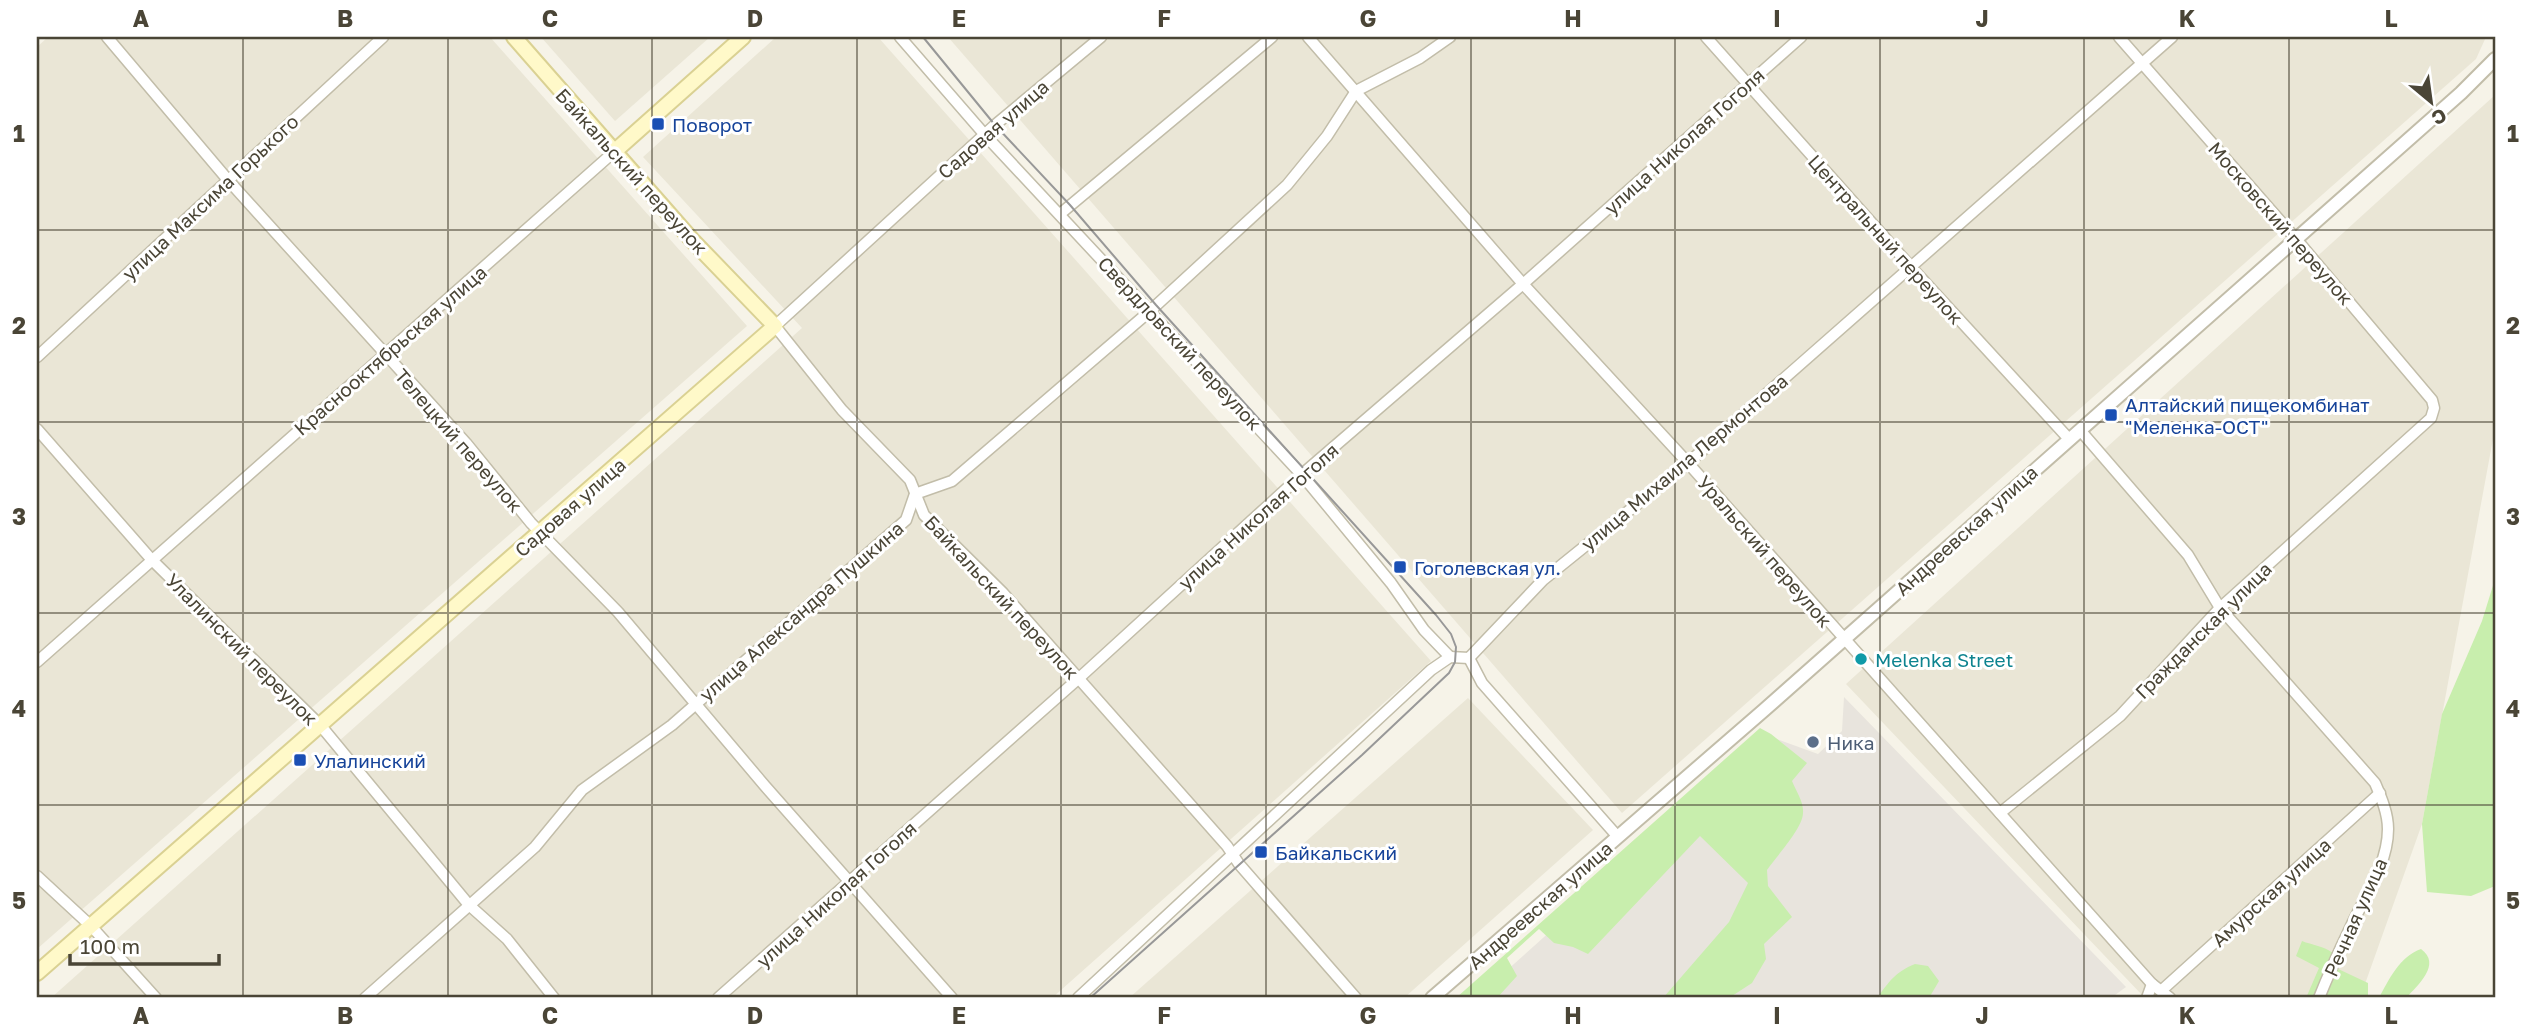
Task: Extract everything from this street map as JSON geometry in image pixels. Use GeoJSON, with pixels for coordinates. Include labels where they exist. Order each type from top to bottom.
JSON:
{"type":"FeatureCollection","features":[{"type":"Feature","properties":{"kind":"main road","name":"Байкальский переулок"},"geometry":{"type":"LineString","coordinates":[[514,37],[692,240],[775,326]]}},
{"type":"Feature","properties":{"kind":"main road","name":"Краснооктябрьская улица"},"geometry":{"type":"LineString","coordinates":[[615,151],[743,37]]}},
{"type":"Feature","properties":{"kind":"main road","name":"Садовая улица"},"geometry":{"type":"LineString","coordinates":[[37,973],[775,326]]}},
{"type":"Feature","properties":{"kind":"street","name":"Телецкий переулок"},"geometry":{"type":"LineString","coordinates":[[107,37],[228,180],[466,443],[541,533],[618,612],[952,998]]}},
{"type":"Feature","properties":{"kind":"street","name":"улица Максима Горького"},"geometry":{"type":"LineString","coordinates":[[37,357],[383,37]]}},
{"type":"Feature","properties":{"kind":"street","name":"Свердловский переулок"},"geometry":{"type":"LineString","coordinates":[[900,37],[985,135],[1302,475],[1391,583],[1424,630],[1450,657]]}},
{"type":"Feature","properties":{"kind":"street","name":"Садовая улица"},"geometry":{"type":"LineString","coordinates":[[775,326],[985,135],[1101,37]]}},
{"type":"Feature","properties":{"kind":"street"},"geometry":{"type":"LineString","coordinates":[[1060,214],[1272,37]]}},
{"type":"Feature","properties":{"kind":"street","name":"Уральский переулок"},"geometry":{"type":"LineString","coordinates":[[1308,37],[1523,284],[1688,463],[2152,984],[2166,994]]}},
{"type":"Feature","properties":{"kind":"street"},"geometry":{"type":"LineString","coordinates":[[915,494],[952,481],[1150,311],[1287,185],[1327,136],[1356,91],[1420,58],[1450,37]]}},
{"type":"Feature","properties":{"kind":"street","name":"Центральный переулок"},"geometry":{"type":"LineString","coordinates":[[1706,37],[1910,267],[2075,434],[2188,555],[2220,608],[2375,783],[2380,793]]}},
{"type":"Feature","properties":{"kind":"street","name":"улица Николая Гоголя"},"geometry":{"type":"LineString","coordinates":[[718,998],[1078,679],[1302,475],[1523,284],[1801,37]]}},
{"type":"Feature","properties":{"kind":"street","name":"Московский переулок"},"geometry":{"type":"LineString","coordinates":[[2119,37],[2296,239],[2429,397],[2434,404],[2433,414]]}},
{"type":"Feature","properties":{"kind":"street","name":"улица Михаила Лермонтова"},"geometry":{"type":"LineString","coordinates":[[1469,658],[1543,580],[1688,463],[2172,37]]}},
{"type":"Feature","properties":{"kind":"street","name":"Андреевская улица"},"geometry":{"type":"LineString","coordinates":[[1432,998],[2296,239],[2461,93],[2495,59]]}},
{"type":"Feature","properties":{"kind":"street","name":"Краснооктябрьская улица"},"geometry":{"type":"LineString","coordinates":[[37,662],[615,151]]}},
{"type":"Feature","properties":{"kind":"street","name":"Байкальский переулок"},"geometry":{"type":"LineString","coordinates":[[775,326],[842,410],[910,480],[924,515],[1003,593],[1227,846],[1232,856],[1356,998]]}},
{"type":"Feature","properties":{"kind":"street","name":"Гражданская улица"},"geometry":{"type":"LineString","coordinates":[[2000,813],[2120,716],[2220,608],[2433,414]]}},
{"type":"Feature","properties":{"kind":"street","name":"Улалинский переулок"},"geometry":{"type":"LineString","coordinates":[[37,429],[151,559],[321,726],[470,905],[507,939],[554,998]]}},
{"type":"Feature","properties":{"kind":"street","name":"улица Александра Пушкина"},"geometry":{"type":"LineString","coordinates":[[365,998],[535,847],[582,790],[672,726],[906,520],[915,494]]}},
{"type":"Feature","properties":{"kind":"street"},"geometry":{"type":"LineString","coordinates":[[1078,998],[1431,670],[1450,657],[1469,658],[1482,683],[1618,837]]}},
{"type":"Feature","properties":{"kind":"street","name":"Амурская улица"},"geometry":{"type":"LineString","coordinates":[[2166,994],[2380,793]]}},
{"type":"Feature","properties":{"kind":"street","name":"Речная улица"},"geometry":{"type":"LineString","coordinates":[[2319,998],[2382,863],[2388,832],[2380,793]]}},
{"type":"Feature","properties":{"kind":"street"},"geometry":{"type":"LineString","coordinates":[[37,876],[91,926],[156,998]]}},
{"type":"Feature","properties":{"kind":"street"},"geometry":{"type":"LineString","coordinates":[[2147,998],[2152,984]]}},
{"type":"Feature","properties":{"kind":"shaded area"},"geometry":{"type":"Polygon","coordinates":[[[48,37],[490,37],[747,326],[37,949],[37,47],[48,37]]]}},
{"type":"Feature","properties":{"kind":"shaded area"},"geometry":{"type":"Polygon","coordinates":[[[541,37],[710,37],[615,121],[541,37]]]}},
{"type":"Feature","properties":{"kind":"shaded area"},"geometry":{"type":"Polygon","coordinates":[[[776,37],[878,37],[1431,661],[1052,998],[51,998],[802,328],[643,157],[776,37]]]}},
{"type":"Feature","properties":{"kind":"shaded area"},"geometry":{"type":"Polygon","coordinates":[[[948,37],[2486,37],[2476,59],[1622,813],[948,37]]]}},
{"type":"Feature","properties":{"kind":"shaded area"},"geometry":{"type":"Polygon","coordinates":[[[2495,95],[2495,428],[2422,824],[2360,998],[2141,998],[2143,996],[1846,684],[2495,95]]]}},
{"type":"Feature","properties":{"kind":"shaded area"},"geometry":{"type":"Polygon","coordinates":[[[1844,697],[2126,987],[2111,998],[1476,998],[1768,736],[1818,754],[1842,731],[1844,697]]]}},
{"type":"Feature","properties":{"kind":"shaded area"},"geometry":{"type":"Polygon","coordinates":[[[1468,698],[1593,830],[1404,998],[1129,998],[1468,698]]]}},
{"type":"Feature","properties":{"kind":"green space"},"geometry":{"type":"Polygon","coordinates":[[[2495,579],[2495,886],[2471,896],[2427,892],[2422,824],[2442,714],[2482,621],[2495,579]]]}},
{"type":"Feature","properties":{"kind":"green space"},"geometry":{"type":"Polygon","coordinates":[[[1760,728],[1807,763],[1792,781],[1802,805],[1802,819],[1767,870],[1768,886],[1792,917],[1764,944],[1766,959],[1752,983],[1728,998],[1663,998],[1729,922],[1748,883],[1700,836],[1588,954],[1554,943],[1539,929],[1507,958],[1517,976],[1497,998],[1456,998],[1760,728]]]}},
{"type":"Feature","properties":{"kind":"green space"},"geometry":{"type":"Polygon","coordinates":[[[2302,941],[2333,953],[2315,998],[2306,998],[2319,968],[2296,956],[2302,941]]]}},
{"type":"Feature","properties":{"kind":"green space"},"geometry":{"type":"Polygon","coordinates":[[[2421,949],[2427,955],[2429,968],[2416,987],[2406,998],[2379,998],[2401,963],[2421,949]]]}},
{"type":"Feature","properties":{"kind":"green space"},"geometry":{"type":"Polygon","coordinates":[[[1915,964],[1928,966],[1939,981],[1929,998],[1877,998],[1897,974],[1915,964]]]}},
{"type":"Feature","properties":{"kind":"green space"},"geometry":{"type":"Polygon","coordinates":[[[2334,967],[2368,983],[2368,998],[2321,998],[2334,967]]]}},
{"type":"Feature","properties":{"kind":"tram line"},"geometry":{"type":"LineString","coordinates":[[923,37],[995,125],[1070,205],[1156,305],[1436,615],[1451,634],[1456,647],[1455,662],[1449,673],[1362,755],[1090,998]]}},
{"type":"Feature","properties":{"kind":"place","name":"Поворот"},"geometry":{"type":"Point","coordinates":[658,124]}},
{"type":"Feature","properties":{"kind":"place","name":"Алтайский пищекомбинат \"Меленка-ОСТ\""},"geometry":{"type":"Point","coordinates":[2111,415]}},
{"type":"Feature","properties":{"kind":"place","name":"Гоголевская ул."},"geometry":{"type":"Point","coordinates":[1400,567]}},
{"type":"Feature","properties":{"kind":"place","name":"Melenka Street"},"geometry":{"type":"Point","coordinates":[1861,659]}},
{"type":"Feature","properties":{"kind":"place","name":"Ника"},"geometry":{"type":"Point","coordinates":[1813,742]}},
{"type":"Feature","properties":{"kind":"place","name":"Улалинский"},"geometry":{"type":"Point","coordinates":[300,760]}},
{"type":"Feature","properties":{"kind":"place","name":"Байкальский"},"geometry":{"type":"Point","coordinates":[1261,852]}}]}
